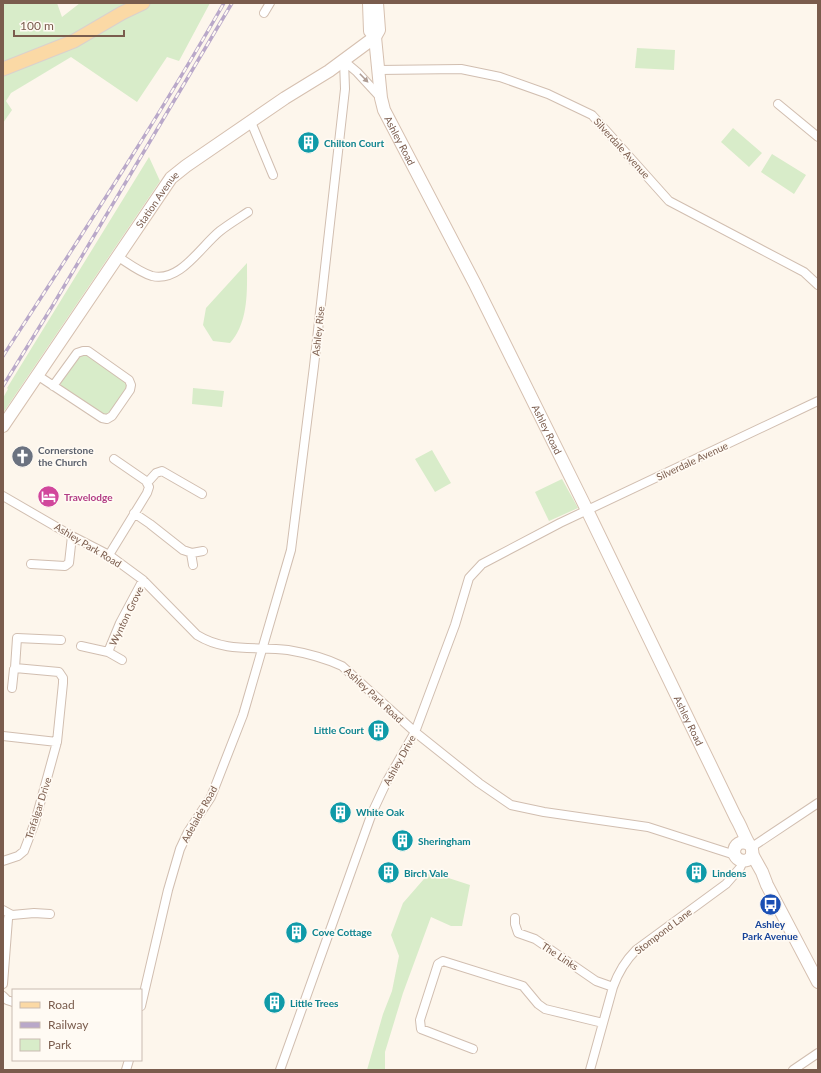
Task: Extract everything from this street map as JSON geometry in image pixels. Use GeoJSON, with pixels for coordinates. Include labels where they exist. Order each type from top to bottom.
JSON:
{"type":"FeatureCollection","features":[{"type":"Feature","properties":{"kind":"main road"},"geometry":{"type":"LineString","coordinates":[[3,69],[74,41],[122,13],[143,3]]}},
{"type":"Feature","properties":{"kind":"main road","name":"Ashley Road"},"geometry":{"type":"LineString","coordinates":[[369,3],[370,30],[375,37],[381,98],[384,110],[475,284],[587,510],[736,818],[743,852],[766,885],[818,982]]}},
{"type":"Feature","properties":{"kind":"main road","name":"Ashley Road"},"geometry":{"type":"LineString","coordinates":[[375,37],[379,30],[377,3]]}},
{"type":"Feature","properties":{"kind":"main road","name":"Station Avenue"},"geometry":{"type":"LineString","coordinates":[[3,426],[171,178],[251,122],[344,61],[375,37]]}},
{"type":"Feature","properties":{"kind":"street"},"geometry":{"type":"LineString","coordinates":[[264,13],[270,3]]}},
{"type":"Feature","properties":{"kind":"street"},"geometry":{"type":"LineString","coordinates":[[344,61],[358,72],[381,98]]}},
{"type":"Feature","properties":{"kind":"street","name":"Ashley Rise"},"geometry":{"type":"LineString","coordinates":[[262,649],[291,550],[314,366],[345,89],[344,61]]}},
{"type":"Feature","properties":{"kind":"street","name":"Silverdale Avenue"},"geometry":{"type":"LineString","coordinates":[[378,70],[469,70],[500,77],[548,94],[592,115],[670,200],[695,215],[804,272],[818,285]]}},
{"type":"Feature","properties":{"kind":"street"},"geometry":{"type":"LineString","coordinates":[[778,104],[818,137]]}},
{"type":"Feature","properties":{"kind":"street"},"geometry":{"type":"LineString","coordinates":[[251,122],[273,175]]}},
{"type":"Feature","properties":{"kind":"street"},"geometry":{"type":"LineString","coordinates":[[117,256],[136,269],[152,276],[171,275],[187,263],[220,231],[248,212]]}},
{"type":"Feature","properties":{"kind":"street"},"geometry":{"type":"LineString","coordinates":[[37,375],[53,386],[102,418],[107,419],[112,416],[130,390],[131,385],[129,380],[88,351],[83,351],[77,353],[53,386]]}},
{"type":"Feature","properties":{"kind":"street","name":"Silverdale Avenue"},"geometry":{"type":"LineString","coordinates":[[587,510],[818,401]]}},
{"type":"Feature","properties":{"kind":"street"},"geometry":{"type":"LineString","coordinates":[[109,555],[147,493],[149,487],[146,481],[114,459]]}},
{"type":"Feature","properties":{"kind":"street"},"geometry":{"type":"LineString","coordinates":[[147,483],[156,473],[162,471],[202,494]]}},
{"type":"Feature","properties":{"kind":"street","name":"Ashley Park Road"},"geometry":{"type":"LineString","coordinates":[[3,496],[72,536],[109,555],[143,580],[190,628],[206,641],[218,646],[288,650],[328,659],[342,666],[415,732],[478,783],[512,805],[524,809],[648,827],[715,849],[743,852]]}},
{"type":"Feature","properties":{"kind":"street","name":"Ashley Drive"},"geometry":{"type":"LineString","coordinates":[[280,1070],[372,813],[387,781],[415,732],[455,625],[469,578],[482,564],[587,510]]}},
{"type":"Feature","properties":{"kind":"street"},"geometry":{"type":"LineString","coordinates":[[134,514],[150,524],[183,550],[191,553],[203,551]]}},
{"type":"Feature","properties":{"kind":"street"},"geometry":{"type":"LineString","coordinates":[[31,564],[65,566],[69,564],[72,536]]}},
{"type":"Feature","properties":{"kind":"street"},"geometry":{"type":"LineString","coordinates":[[191,553],[193,565]]}},
{"type":"Feature","properties":{"kind":"street","name":"Wynton Grove"},"geometry":{"type":"LineString","coordinates":[[108,652],[120,623],[143,580]]}},
{"type":"Feature","properties":{"kind":"street"},"geometry":{"type":"LineString","coordinates":[[12,688],[17,638],[61,640]]}},
{"type":"Feature","properties":{"kind":"street","name":"Wynton Grove"},"geometry":{"type":"LineString","coordinates":[[81,646],[108,652],[122,660]]}},
{"type":"Feature","properties":{"kind":"street","name":"Adelaide Road"},"geometry":{"type":"LineString","coordinates":[[142,1002],[168,890],[180,849],[188,832],[210,797],[220,774],[244,715],[262,649]]}},
{"type":"Feature","properties":{"kind":"street","name":"Trafalgar Drive"},"geometry":{"type":"LineString","coordinates":[[3,861],[18,856],[24,851],[35,822],[57,742],[63,683],[63,678],[59,672],[54,670],[15,668]]}},
{"type":"Feature","properties":{"kind":"street"},"geometry":{"type":"LineString","coordinates":[[3,736],[57,742]]}},
{"type":"Feature","properties":{"kind":"street"},"geometry":{"type":"LineString","coordinates":[[743,852],[818,803]]}},
{"type":"Feature","properties":{"kind":"street","name":"Stompond Lane"},"geometry":{"type":"LineString","coordinates":[[590,1070],[613,987],[621,968],[627,959],[636,950],[726,884],[740,868],[743,852]]}},
{"type":"Feature","properties":{"kind":"street"},"geometry":{"type":"LineString","coordinates":[[6,912],[18,915],[34,912],[50,914]]}},
{"type":"Feature","properties":{"kind":"street"},"geometry":{"type":"LineString","coordinates":[[3,984],[8,918],[6,912]]}},
{"type":"Feature","properties":{"kind":"street","name":"The Links"},"geometry":{"type":"LineString","coordinates":[[515,918],[518,933],[535,939],[596,981],[613,987]]}},
{"type":"Feature","properties":{"kind":"street"},"geometry":{"type":"LineString","coordinates":[[473,1049],[421,1029],[420,1020],[438,964],[443,961],[523,986],[538,1004],[545,1009],[603,1024]]}},
{"type":"Feature","properties":{"kind":"street"},"geometry":{"type":"LineString","coordinates":[[3,996],[7,1000],[12,1002]]}},
{"type":"Feature","properties":{"kind":"street"},"geometry":{"type":"LineString","coordinates":[[793,1070],[818,1053]]}},
{"type":"Feature","properties":{"kind":"green space"},"geometry":{"type":"Polygon","coordinates":[[[3,3],[57,3],[62,17],[80,3],[210,3],[179,61],[167,57],[137,102],[71,57],[11,93],[6,101],[12,110],[3,123],[3,3]]]}},
{"type":"Feature","properties":{"kind":"green space"},"geometry":{"type":"Polygon","coordinates":[[[637,48],[675,50],[674,70],[635,68],[637,48]]]}},
{"type":"Feature","properties":{"kind":"green space"},"geometry":{"type":"Polygon","coordinates":[[[733,128],[762,153],[749,167],[721,142],[733,128]]]}},
{"type":"Feature","properties":{"kind":"green space"},"geometry":{"type":"Polygon","coordinates":[[[772,154],[806,175],[794,194],[761,172],[772,154]]]}},
{"type":"Feature","properties":{"kind":"green space"},"geometry":{"type":"Polygon","coordinates":[[[149,157],[160,181],[3,413],[3,398],[8,389],[7,388],[149,157]]]}},
{"type":"Feature","properties":{"kind":"green space"},"geometry":{"type":"Polygon","coordinates":[[[247,263],[247,295],[241,325],[230,343],[213,341],[203,325],[206,308],[247,263]]]}},
{"type":"Feature","properties":{"kind":"green space"},"geometry":{"type":"Polygon","coordinates":[[[84,353],[129,385],[110,415],[106,417],[61,387],[61,382],[78,355],[84,353]]]}},
{"type":"Feature","properties":{"kind":"green space"},"geometry":{"type":"Polygon","coordinates":[[[193,388],[224,391],[222,407],[192,404],[193,388]]]}},
{"type":"Feature","properties":{"kind":"green space"},"geometry":{"type":"Polygon","coordinates":[[[432,450],[451,483],[435,492],[415,459],[432,450]]]}},
{"type":"Feature","properties":{"kind":"green space"},"geometry":{"type":"Polygon","coordinates":[[[562,479],[578,508],[549,521],[535,492],[562,479]]]}},
{"type":"Feature","properties":{"kind":"green space"},"geometry":{"type":"Polygon","coordinates":[[[430,872],[470,885],[462,926],[451,926],[431,917],[403,993],[385,1052],[385,1070],[367,1070],[383,1014],[392,991],[399,956],[391,935],[403,903],[430,872]]]}},
{"type":"Feature","properties":{"kind":"railway"},"geometry":{"type":"LineString","coordinates":[[3,356],[144,137],[224,3]]}},
{"type":"Feature","properties":{"kind":"railway"},"geometry":{"type":"LineString","coordinates":[[3,386],[53,305],[232,3]]}},
{"type":"Feature","properties":{"kind":"place","name":"Chilton Court"},"geometry":{"type":"Point","coordinates":[308,143]}},
{"type":"Feature","properties":{"kind":"place","name":"Cornerstone the Church"},"geometry":{"type":"Point","coordinates":[22,456]}},
{"type":"Feature","properties":{"kind":"place","name":"Travelodge"},"geometry":{"type":"Point","coordinates":[49,497]}},
{"type":"Feature","properties":{"kind":"place","name":"Little Court"},"geometry":{"type":"Point","coordinates":[379,730]}},
{"type":"Feature","properties":{"kind":"place","name":"White Oak"},"geometry":{"type":"Point","coordinates":[341,812]}},
{"type":"Feature","properties":{"kind":"place","name":"Sheringham"},"geometry":{"type":"Point","coordinates":[403,841]}},
{"type":"Feature","properties":{"kind":"place","name":"Birch Vale"},"geometry":{"type":"Point","coordinates":[388,873]}},
{"type":"Feature","properties":{"kind":"place","name":"Lindens"},"geometry":{"type":"Point","coordinates":[696,873]}},
{"type":"Feature","properties":{"kind":"place","name":"Ashley Park Avenue"},"geometry":{"type":"Point","coordinates":[770,904]}},
{"type":"Feature","properties":{"kind":"place","name":"Cove Cottage"},"geometry":{"type":"Point","coordinates":[296,932]}},
{"type":"Feature","properties":{"kind":"place","name":"Little Trees"},"geometry":{"type":"Point","coordinates":[275,1003]}}]}
